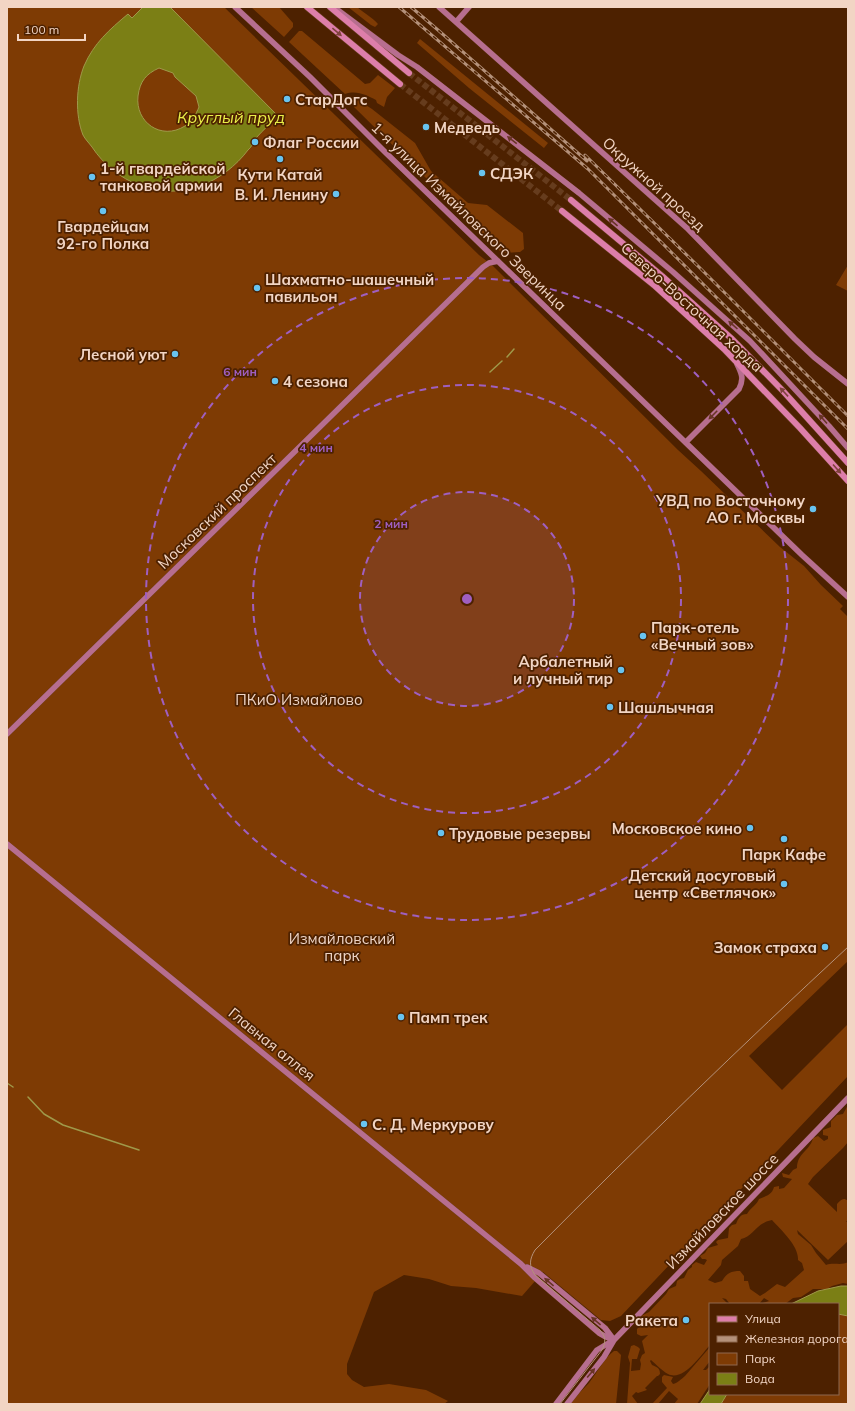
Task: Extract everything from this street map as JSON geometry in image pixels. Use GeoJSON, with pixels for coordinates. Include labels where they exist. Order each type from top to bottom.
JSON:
{"type":"FeatureCollection","features":[{"type":"Feature","properties":{"kind":"main road","name":"1-я улица Измайловского Зверинца"},"geometry":{"type":"LineString","coordinates":[[235,7],[310,77],[802,555],[848,597]]}},
{"type":"Feature","properties":{"kind":"main road"},"geometry":{"type":"LineString","coordinates":[[307,7],[400,84]]}},
{"type":"Feature","properties":{"kind":"main road"},"geometry":{"type":"LineString","coordinates":[[330,7],[408,73]]}},
{"type":"Feature","properties":{"kind":"main road"},"geometry":{"type":"LineString","coordinates":[[334,7],[398,55],[417,67],[579,193],[673,272],[750,340],[848,448]]}},
{"type":"Feature","properties":{"kind":"main road","name":"Окружной проезд"},"geometry":{"type":"LineString","coordinates":[[439,7],[688,229],[795,339],[848,384]]}},
{"type":"Feature","properties":{"kind":"main road"},"geometry":{"type":"LineString","coordinates":[[456,22],[469,7]]}},
{"type":"Feature","properties":{"kind":"main road","name":"Северо-Восточная хорда"},"geometry":{"type":"LineString","coordinates":[[571,200],[662,276],[732,339],[783,391],[848,463]]}},
{"type":"Feature","properties":{"kind":"main road","name":"Северо-Восточная хорда"},"geometry":{"type":"LineString","coordinates":[[562,211],[654,286],[734,359],[848,481]]}},
{"type":"Feature","properties":{"kind":"main road","name":"Московский проспект"},"geometry":{"type":"LineString","coordinates":[[7,734],[483,267],[489,263],[498,261]]}},
{"type":"Feature","properties":{"kind":"main road"},"geometry":{"type":"LineString","coordinates":[[686,442],[739,389],[743,376],[734,359]]}},
{"type":"Feature","properties":{"kind":"main road","name":"Главная аллея"},"geometry":{"type":"LineString","coordinates":[[7,844],[521,1264],[535,1278],[599,1333],[614,1340]]}},
{"type":"Feature","properties":{"kind":"main road","name":"Измайловское шоссе"},"geometry":{"type":"LineString","coordinates":[[614,1340],[848,1098]]}},
{"type":"Feature","properties":{"kind":"main road","name":"Главная аллея"},"geometry":{"type":"LineString","coordinates":[[521,1264],[539,1273],[605,1328],[614,1340]]}},
{"type":"Feature","properties":{"kind":"main road"},"geometry":{"type":"LineString","coordinates":[[556,1404],[597,1350],[602,1340],[599,1333]]}},
{"type":"Feature","properties":{"kind":"main road"},"geometry":{"type":"LineString","coordinates":[[597,1350],[614,1340]]}},
{"type":"Feature","properties":{"kind":"main road"},"geometry":{"type":"LineString","coordinates":[[567,1404],[604,1357],[614,1340]]}},
{"type":"Feature","properties":{"kind":"green space","name":"ПКиО Измайлово"},"geometry":{"type":"Polygon","coordinates":[[[7,7],[224,7],[479,255],[493,266],[678,450],[780,547],[804,566],[843,606],[840,609],[848,617],[848,961],[749,1056],[782,1090],[848,1024],[848,1076],[621,1316],[610,1321],[601,1320],[543,1272],[522,1296],[476,1288],[451,1286],[429,1279],[404,1275],[374,1292],[347,1364],[347,1374],[352,1380],[364,1387],[389,1384],[426,1390],[448,1401],[444,1404],[7,1404],[7,7]]]}},
{"type":"Feature","properties":{"kind":"green space"},"geometry":{"type":"Polygon","coordinates":[[[251,7],[279,7],[293,23],[293,27],[284,37],[251,7]]]}},
{"type":"Feature","properties":{"kind":"green space"},"geometry":{"type":"Polygon","coordinates":[[[348,7],[357,7],[378,24],[375,27],[371,25],[348,7]]]}},
{"type":"Feature","properties":{"kind":"green space"},"geometry":{"type":"Polygon","coordinates":[[[299,31],[302,31],[365,84],[370,83],[378,75],[395,88],[387,97],[384,107],[377,103],[376,100],[365,95],[357,93],[345,94],[289,42],[299,31]]]}},
{"type":"Feature","properties":{"kind":"green space"},"geometry":{"type":"Polygon","coordinates":[[[420,39],[548,143],[544,148],[469,88],[417,43],[420,39]]]}},
{"type":"Feature","properties":{"kind":"green space"},"geometry":{"type":"Polygon","coordinates":[[[358,100],[372,109],[415,143],[431,171],[468,203],[487,205],[523,233],[524,249],[520,252],[501,252],[354,107],[354,104],[358,100]]]}},
{"type":"Feature","properties":{"kind":"green space"},"geometry":{"type":"Polygon","coordinates":[[[848,265],[848,291],[836,285],[848,265]]]}},
{"type":"Feature","properties":{"kind":"green space"},"geometry":{"type":"Polygon","coordinates":[[[848,1105],[848,1142],[813,1177],[808,1184],[837,1212],[837,1204],[841,1200],[843,1199],[848,1201],[848,1221],[846,1221],[848,1223],[848,1241],[828,1260],[797,1230],[798,1234],[811,1245],[826,1265],[843,1264],[848,1262],[848,1284],[843,1283],[827,1289],[813,1289],[801,1297],[793,1298],[786,1303],[763,1303],[769,1301],[764,1298],[760,1303],[729,1303],[726,1299],[722,1298],[727,1303],[709,1303],[709,1346],[697,1361],[686,1371],[680,1374],[668,1374],[651,1360],[652,1365],[658,1368],[660,1374],[645,1388],[647,1390],[638,1393],[636,1392],[632,1396],[638,1404],[627,1404],[630,1363],[628,1357],[631,1346],[634,1345],[640,1349],[637,1359],[632,1359],[631,1371],[640,1370],[640,1360],[642,1355],[645,1353],[642,1341],[648,1335],[641,1336],[637,1334],[637,1329],[641,1325],[639,1322],[641,1316],[649,1312],[669,1289],[676,1286],[677,1281],[684,1278],[692,1265],[696,1262],[704,1265],[707,1260],[702,1259],[700,1256],[705,1253],[708,1248],[718,1245],[716,1242],[718,1240],[728,1238],[729,1228],[736,1224],[741,1216],[747,1214],[759,1199],[770,1194],[774,1187],[779,1186],[779,1189],[784,1188],[792,1179],[783,1177],[782,1173],[789,1175],[797,1168],[801,1155],[809,1146],[813,1138],[818,1136],[824,1141],[828,1139],[828,1136],[823,1135],[823,1130],[831,1127],[831,1121],[837,1115],[843,1114],[848,1105]],[[772,1220],[762,1224],[749,1236],[741,1239],[738,1246],[722,1260],[721,1265],[708,1280],[715,1283],[722,1281],[726,1276],[734,1271],[740,1271],[744,1276],[744,1281],[748,1281],[750,1289],[760,1296],[777,1284],[785,1287],[804,1270],[802,1263],[798,1260],[796,1249],[772,1220]]]}},
{"type":"Feature","properties":{"kind":"green space"},"geometry":{"type":"Polygon","coordinates":[[[839,1314],[848,1316],[848,1404],[721,1404],[726,1395],[839,1395],[839,1314]]]}},
{"type":"Feature","properties":{"kind":"green space"},"geometry":{"type":"Polygon","coordinates":[[[709,1348],[709,1362],[703,1370],[706,1370],[709,1367],[709,1386],[697,1404],[674,1404],[678,1399],[669,1391],[658,1404],[652,1404],[667,1388],[662,1382],[662,1377],[664,1375],[673,1377],[671,1381],[673,1384],[685,1376],[709,1348]]]}},
{"type":"Feature","properties":{"kind":"green space"},"geometry":{"type":"Polygon","coordinates":[[[617,1351],[621,1355],[616,1404],[569,1404],[589,1383],[610,1354],[617,1351]]]}},
{"type":"Feature","properties":{"kind":"water","name":"Круглый пруд"},"geometry":{"type":"Polygon","coordinates":[[[143,7],[170,7],[278,116],[256,138],[251,147],[238,161],[220,176],[207,183],[185,190],[169,191],[139,185],[125,179],[113,170],[83,135],[79,119],[78,91],[84,66],[92,50],[108,31],[128,14],[132,18],[143,7]],[[159,68],[147,76],[140,86],[138,105],[141,114],[145,121],[159,130],[176,130],[185,126],[192,120],[199,107],[196,96],[175,77],[173,73],[159,68]]]}},
{"type":"Feature","properties":{"kind":"water"},"geometry":{"type":"Polygon","coordinates":[[[848,1286],[848,1316],[839,1314],[839,1303],[793,1303],[818,1291],[848,1286]]]}},
{"type":"Feature","properties":{"kind":"water"},"geometry":{"type":"Polygon","coordinates":[[[709,1390],[709,1395],[726,1395],[721,1404],[700,1404],[709,1390]]]}},
{"type":"Feature","properties":{"kind":"waterway"},"geometry":{"type":"LineString","coordinates":[[507,357],[514,349]]}},
{"type":"Feature","properties":{"kind":"waterway"},"geometry":{"type":"LineString","coordinates":[[490,372],[502,361]]}},
{"type":"Feature","properties":{"kind":"waterway"},"geometry":{"type":"LineString","coordinates":[[7,1083],[13,1087]]}},
{"type":"Feature","properties":{"kind":"waterway"},"geometry":{"type":"LineString","coordinates":[[28,1097],[44,1114],[63,1125],[139,1150]]}},
{"type":"Feature","properties":{"kind":"tunnel"},"geometry":{"type":"LineString","coordinates":[[409,73],[571,200]]}},
{"type":"Feature","properties":{"kind":"tunnel"},"geometry":{"type":"LineString","coordinates":[[400,84],[562,211]]}},
{"type":"Feature","properties":{"kind":"tram line"},"geometry":{"type":"LineString","coordinates":[[560,1404],[602,1350],[605,1340],[600,1330],[535,1275],[530,1263],[535,1250],[690,1097],[848,947]]}},
{"type":"Feature","properties":{"kind":"railway"},"geometry":{"type":"LineString","coordinates":[[399,7],[588,169],[848,429]]}},
{"type":"Feature","properties":{"kind":"railway"},"geometry":{"type":"LineString","coordinates":[[411,7],[587,161]]}},
{"type":"Feature","properties":{"kind":"railway"},"geometry":{"type":"LineString","coordinates":[[585,155],[848,416]]}},
{"type":"Feature","properties":{"kind":"place","name":"СтарДогс"},"geometry":{"type":"Point","coordinates":[287,99]}},
{"type":"Feature","properties":{"kind":"place","name":"Медведь"},"geometry":{"type":"Point","coordinates":[426,127]}},
{"type":"Feature","properties":{"kind":"place","name":"Флаг России"},"geometry":{"type":"Point","coordinates":[255,142]}},
{"type":"Feature","properties":{"kind":"place","name":"Кути Катай"},"geometry":{"type":"Point","coordinates":[280,159]}},
{"type":"Feature","properties":{"kind":"place","name":"СДЭК"},"geometry":{"type":"Point","coordinates":[482,173]}},
{"type":"Feature","properties":{"kind":"place","name":"1-й гвардейской танковой армии"},"geometry":{"type":"Point","coordinates":[92,177]}},
{"type":"Feature","properties":{"kind":"place","name":"В. И. Ленину"},"geometry":{"type":"Point","coordinates":[336,194]}},
{"type":"Feature","properties":{"kind":"place","name":"Гвардейцам 92-го Полка"},"geometry":{"type":"Point","coordinates":[103,211]}},
{"type":"Feature","properties":{"kind":"place","name":"Шахматно-шашечный павильон"},"geometry":{"type":"Point","coordinates":[257,288]}},
{"type":"Feature","properties":{"kind":"place","name":"Лесной уют"},"geometry":{"type":"Point","coordinates":[175,354]}},
{"type":"Feature","properties":{"kind":"place","name":"4 сезона"},"geometry":{"type":"Point","coordinates":[275,381]}},
{"type":"Feature","properties":{"kind":"place","name":"УВД по Восточному АО г. Москвы"},"geometry":{"type":"Point","coordinates":[813,509]}},
{"type":"Feature","properties":{"kind":"place","name":"Парк-отель «Вечный зов»"},"geometry":{"type":"Point","coordinates":[643,636]}},
{"type":"Feature","properties":{"kind":"place","name":"Арбалетный и лучный тир"},"geometry":{"type":"Point","coordinates":[621,670]}},
{"type":"Feature","properties":{"kind":"place","name":"Шашлычная"},"geometry":{"type":"Point","coordinates":[610,707]}},
{"type":"Feature","properties":{"kind":"place","name":"Московское кино"},"geometry":{"type":"Point","coordinates":[750,828]}},
{"type":"Feature","properties":{"kind":"place","name":"Трудовые резервы"},"geometry":{"type":"Point","coordinates":[441,833]}},
{"type":"Feature","properties":{"kind":"place","name":"Парк Кафе"},"geometry":{"type":"Point","coordinates":[784,839]}},
{"type":"Feature","properties":{"kind":"place","name":"Детский досуговый центр «Светлячок»"},"geometry":{"type":"Point","coordinates":[784,884]}},
{"type":"Feature","properties":{"kind":"place","name":"Замок страха"},"geometry":{"type":"Point","coordinates":[825,947]}},
{"type":"Feature","properties":{"kind":"place","name":"Памп трек"},"geometry":{"type":"Point","coordinates":[401,1017]}},
{"type":"Feature","properties":{"kind":"place","name":"С. Д. Меркурову"},"geometry":{"type":"Point","coordinates":[364,1124]}},
{"type":"Feature","properties":{"kind":"place","name":"Ракета"},"geometry":{"type":"Point","coordinates":[686,1320]}},
{"type":"Feature","properties":{"kind":"park label","name":"Измайловский парк"},"geometry":{"type":"Point","coordinates":[342,946]}}]}
